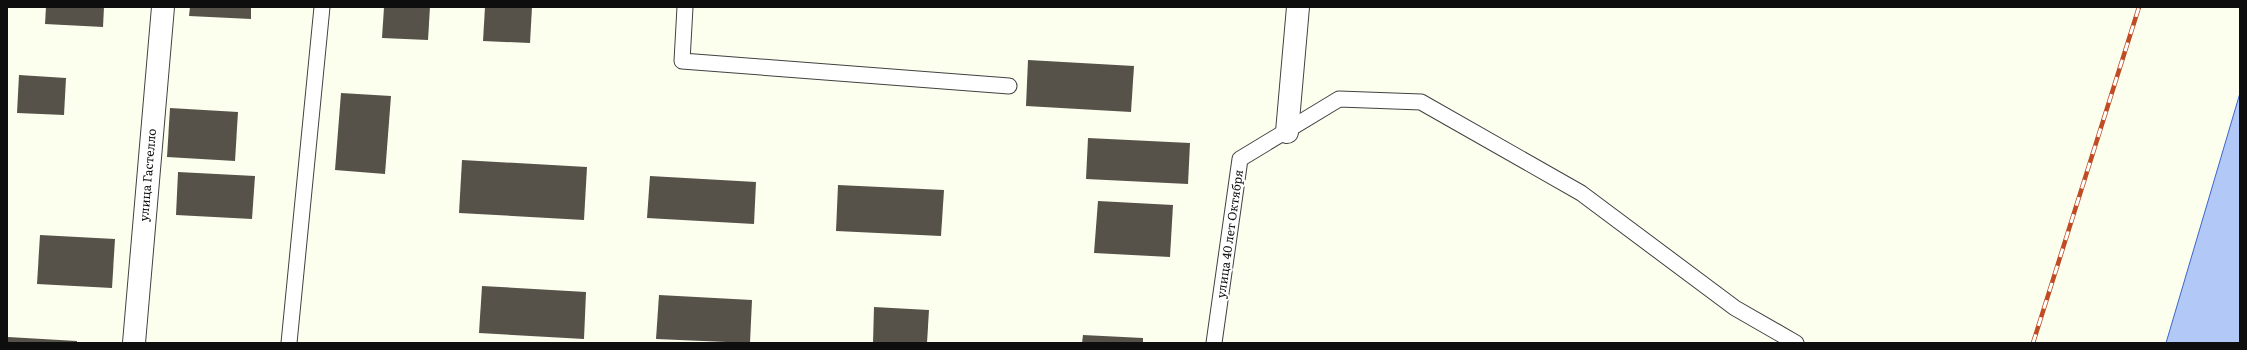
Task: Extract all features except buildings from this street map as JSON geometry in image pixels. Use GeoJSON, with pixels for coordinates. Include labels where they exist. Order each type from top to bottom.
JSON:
{"type":"FeatureCollection","features":[{"type":"Feature","properties":{"kind":"street","name":"улица Гастелло"},"geometry":{"type":"LineString","coordinates":[[134,343],[163,7]]}},
{"type":"Feature","properties":{"kind":"street"},"geometry":{"type":"LineString","coordinates":[[1286,132],[1298,7]]}},
{"type":"Feature","properties":{"kind":"lane"},"geometry":{"type":"LineString","coordinates":[[289,343],[322,7]]}},
{"type":"Feature","properties":{"kind":"lane"},"geometry":{"type":"LineString","coordinates":[[686,7],[682,61],[1009,86]]}},
{"type":"Feature","properties":{"kind":"lane"},"geometry":{"type":"LineString","coordinates":[[1286,132],[1339,99],[1421,102],[1581,193],[1735,308],[1796,343]]}},
{"type":"Feature","properties":{"kind":"lane","name":"улица 40 лет Октября"},"geometry":{"type":"LineString","coordinates":[[1214,343],[1240,159],[1286,132]]}},
{"type":"Feature","properties":{"kind":"water"},"geometry":{"type":"Polygon","coordinates":[[[2240,93],[2240,343],[2166,343],[2240,93]]]}},
{"type":"Feature","properties":{"kind":"railway"},"geometry":{"type":"LineString","coordinates":[[2033,343],[2139,7]]}}]}
